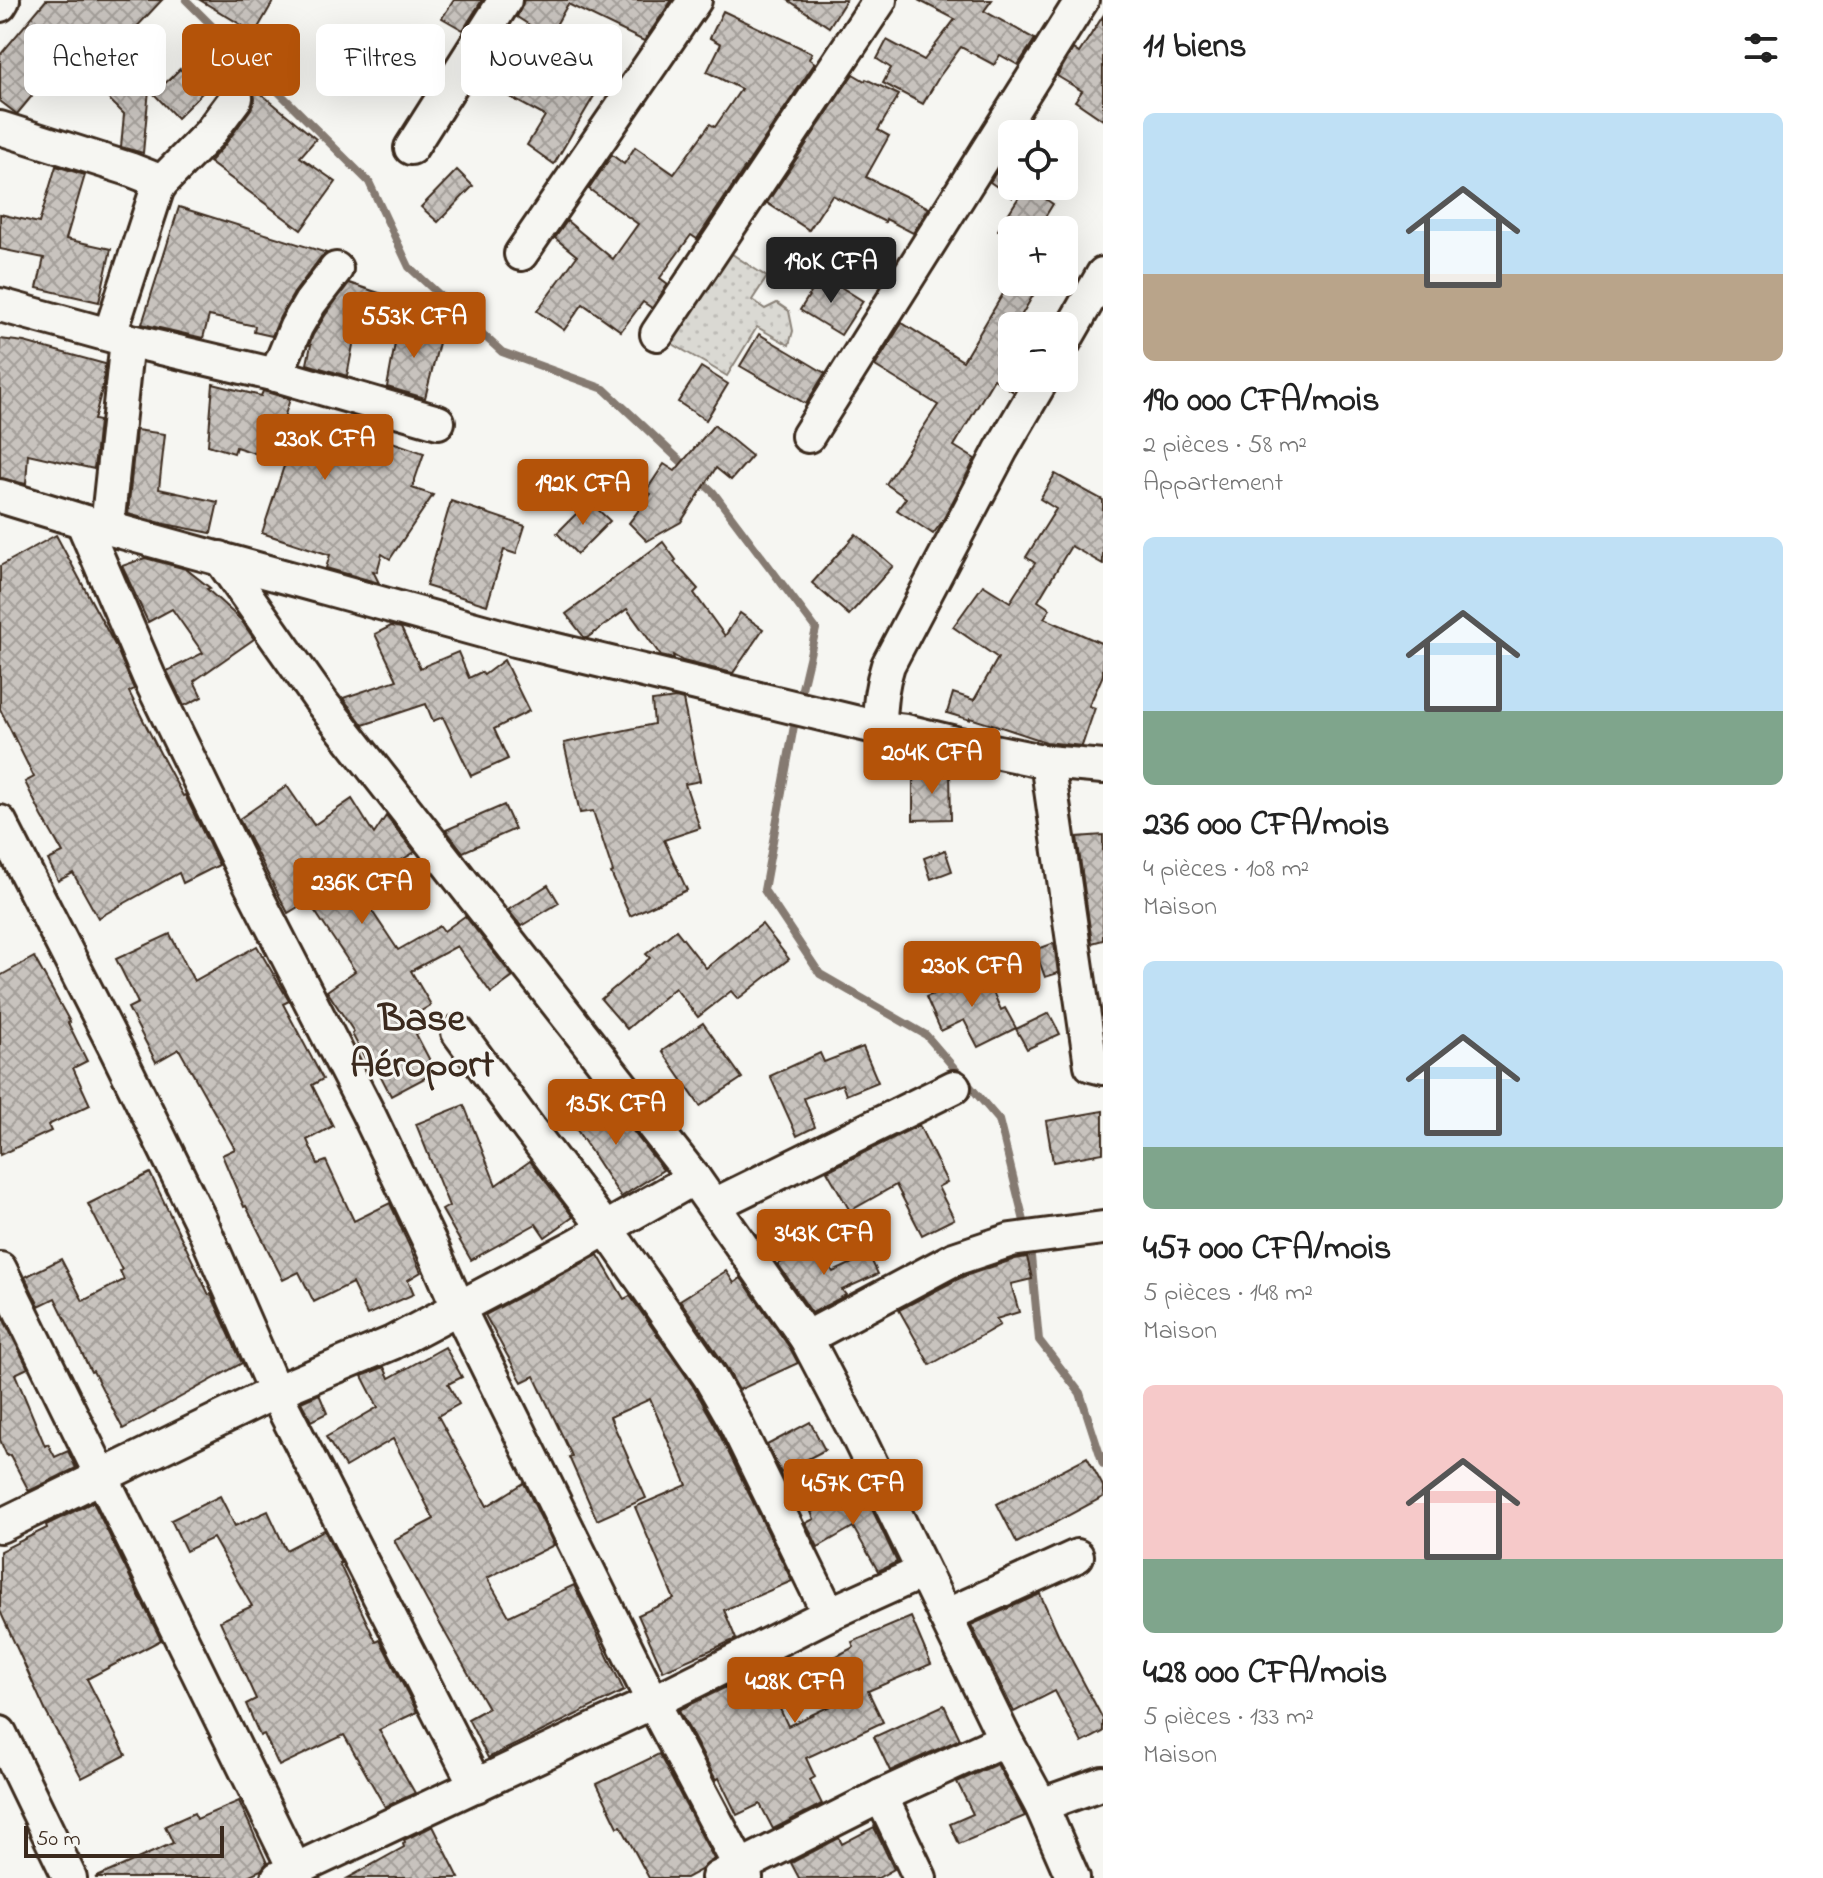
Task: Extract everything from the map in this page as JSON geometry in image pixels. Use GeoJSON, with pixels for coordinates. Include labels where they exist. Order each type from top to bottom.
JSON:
{"type":"FeatureCollection","features":[{"type":"Feature","properties":{"kind":"street"},"geometry":{"type":"LineString","coordinates":[[411,148],[505,0]]}},
{"type":"Feature","properties":{"kind":"street"},"geometry":{"type":"LineString","coordinates":[[521,254],[695,0]]}},
{"type":"Feature","properties":{"kind":"street"},"geometry":{"type":"LineString","coordinates":[[657,334],[880,0]]}},
{"type":"Feature","properties":{"kind":"street"},"geometry":{"type":"LineString","coordinates":[[808,436],[1082,0]]}},
{"type":"Feature","properties":{"kind":"street"},"geometry":{"type":"LineString","coordinates":[[236,98],[209,134],[162,182],[154,199],[118,337],[94,524],[155,691],[368,1113],[459,1309],[735,1874],[881,1796],[1005,1739]]}},
{"type":"Feature","properties":{"kind":"street"},"geometry":{"type":"LineString","coordinates":[[0,128],[162,182]]}},
{"type":"Feature","properties":{"kind":"street"},"geometry":{"type":"LineString","coordinates":[[276,375],[296,327],[336,269]]}},
{"type":"Feature","properties":{"kind":"street"},"geometry":{"type":"LineString","coordinates":[[1078,318],[1103,274]]}},
{"type":"Feature","properties":{"kind":"street"},"geometry":{"type":"LineString","coordinates":[[0,305],[276,375],[438,422]]}},
{"type":"Feature","properties":{"kind":"street"},"geometry":{"type":"LineString","coordinates":[[879,728],[879,702],[888,665],[1035,392]]}},
{"type":"Feature","properties":{"kind":"street"},"geometry":{"type":"LineString","coordinates":[[0,496],[515,640],[879,728],[906,731],[1047,762],[1102,763]]}},
{"type":"Feature","properties":{"kind":"street"},"geometry":{"type":"LineString","coordinates":[[220,558],[332,715],[694,1178],[806,1338],[856,1433],[1005,1739],[1041,1805],[1073,1878]]}},
{"type":"Feature","properties":{"kind":"street"},"geometry":{"type":"LineString","coordinates":[[1047,762],[1091,1065],[1103,1068]]}},
{"type":"Feature","properties":{"kind":"street"},"geometry":{"type":"LineString","coordinates":[[0,822],[187,1193],[275,1392],[476,1786]]}},
{"type":"Feature","properties":{"kind":"street"},"geometry":{"type":"LineString","coordinates":[[458,1032],[618,1245],[709,1376],[732,1416],[829,1614]]}},
{"type":"Feature","properties":{"kind":"street"},"geometry":{"type":"LineString","coordinates":[[714,1205],[954,1087]]}},
{"type":"Feature","properties":{"kind":"street"},"geometry":{"type":"LineString","coordinates":[[0,1526],[275,1392],[392,1343],[694,1178]]}},
{"type":"Feature","properties":{"kind":"street"},"geometry":{"type":"LineString","coordinates":[[806,1338],[954,1259],[1011,1240],[1103,1228]]}},
{"type":"Feature","properties":{"kind":"street"},"geometry":{"type":"LineString","coordinates":[[0,1269],[102,1476],[287,1874],[922,1572]]}},
{"type":"Feature","properties":{"kind":"street"},"geometry":{"type":"LineString","coordinates":[[945,1616],[1077,1556]]}},
{"type":"Feature","properties":{"kind":"street"},"geometry":{"type":"LineString","coordinates":[[0,1733],[70,1878]]}},
{"type":"Feature","properties":{"kind":"street"},"geometry":{"type":"LineString","coordinates":[[1041,1805],[1103,1783]]}},
{"type":"Feature","properties":{"kind":"street"},"geometry":{"type":"LineString","coordinates":[[881,1796],[920,1878]]}},
{"type":"Feature","properties":{"kind":"shaded area"},"geometry":{"type":"Polygon","coordinates":[[[729,252],[767,277],[752,300],[765,309],[777,303],[789,311],[793,331],[789,345],[757,327],[727,376],[671,343],[729,252]]]}},
{"type":"Feature","properties":{"kind":"building"},"geometry":{"type":"Polygon","coordinates":[[[46,0],[162,0],[139,24],[26,24],[46,0]]]}},
{"type":"Feature","properties":{"kind":"building"},"geometry":{"type":"Polygon","coordinates":[[[200,0],[274,0],[260,24],[240,24],[200,0]]]}},
{"type":"Feature","properties":{"kind":"building"},"geometry":{"type":"Polygon","coordinates":[[[454,0],[482,0],[467,24],[461,24],[461,29],[442,18],[454,0]]]}},
{"type":"Feature","properties":{"kind":"building"},"geometry":{"type":"Polygon","coordinates":[[[524,0],[672,0],[644,41],[622,30],[622,24],[609,24],[568,4],[557,24],[528,24],[517,17],[524,0]]]}},
{"type":"Feature","properties":{"kind":"building"},"geometry":{"type":"Polygon","coordinates":[[[788,0],[846,0],[829,27],[788,0]]]}},
{"type":"Feature","properties":{"kind":"building"},"geometry":{"type":"Polygon","coordinates":[[[918,0],[992,0],[984,11],[1035,39],[1018,65],[1000,55],[994,65],[961,47],[923,104],[883,83],[891,68],[877,59],[887,40],[924,60],[955,19],[918,0]]]}},
{"type":"Feature","properties":{"kind":"building"},"geometry":{"type":"Polygon","coordinates":[[[723,11],[812,53],[809,59],[815,63],[697,239],[691,235],[660,278],[668,284],[652,308],[643,302],[621,331],[583,304],[564,330],[537,311],[577,256],[555,238],[567,221],[613,259],[638,224],[589,189],[612,155],[624,164],[635,147],[674,174],[710,124],[715,127],[741,89],[707,72],[721,44],[710,38],[723,11]]]}},
{"type":"Feature","properties":{"kind":"building"},"geometry":{"type":"Polygon","coordinates":[[[1103,16],[1103,120],[1075,101],[1082,91],[1057,76],[1073,49],[1079,53],[1103,16]]]}},
{"type":"Feature","properties":{"kind":"building"},"geometry":{"type":"Polygon","coordinates":[[[24,26],[24,96],[32,96],[17,114],[0,101],[0,55],[24,26]]]}},
{"type":"Feature","properties":{"kind":"building"},"geometry":{"type":"Polygon","coordinates":[[[180,69],[182,96],[199,96],[177,118],[156,96],[166,96],[166,82],[180,69]]]}},
{"type":"Feature","properties":{"kind":"building"},"geometry":{"type":"Polygon","coordinates":[[[853,74],[899,95],[878,130],[889,136],[866,177],[929,208],[913,233],[832,195],[809,230],[767,203],[853,74]]]}},
{"type":"Feature","properties":{"kind":"building"},"geometry":{"type":"Polygon","coordinates":[[[106,96],[148,96],[143,153],[121,147],[124,114],[106,96]]]}},
{"type":"Feature","properties":{"kind":"building"},"geometry":{"type":"Polygon","coordinates":[[[254,96],[264,96],[316,139],[300,157],[336,182],[301,230],[209,162],[224,146],[254,96]]]}},
{"type":"Feature","properties":{"kind":"building"},"geometry":{"type":"Polygon","coordinates":[[[508,96],[594,96],[554,164],[527,145],[545,116],[508,96]]]}},
{"type":"Feature","properties":{"kind":"building"},"geometry":{"type":"Polygon","coordinates":[[[56,166],[85,175],[66,239],[111,249],[99,302],[37,288],[44,258],[0,249],[0,214],[39,223],[56,166]]]}},
{"type":"Feature","properties":{"kind":"building"},"geometry":{"type":"Polygon","coordinates":[[[998,169],[998,187],[990,182],[998,169]]]}},
{"type":"Feature","properties":{"kind":"building"},"geometry":{"type":"Polygon","coordinates":[[[457,170],[473,186],[438,222],[421,207],[457,170]]]}},
{"type":"Feature","properties":{"kind":"building"},"geometry":{"type":"Polygon","coordinates":[[[1017,200],[1047,200],[1053,204],[1046,216],[1007,216],[1017,200]]]}},
{"type":"Feature","properties":{"kind":"building"},"geometry":{"type":"Polygon","coordinates":[[[179,207],[327,253],[294,293],[272,336],[254,332],[255,326],[209,316],[203,338],[142,324],[179,207]]]}},
{"type":"Feature","properties":{"kind":"building"},"geometry":{"type":"Polygon","coordinates":[[[822,275],[863,301],[841,335],[800,310],[822,275]]]}},
{"type":"Feature","properties":{"kind":"building"},"geometry":{"type":"Polygon","coordinates":[[[349,283],[394,298],[388,318],[360,309],[347,376],[307,364],[313,335],[349,283]]]}},
{"type":"Feature","properties":{"kind":"building"},"geometry":{"type":"Polygon","coordinates":[[[1002,296],[1033,296],[1023,312],[998,312],[998,382],[994,379],[954,446],[975,459],[933,534],[897,510],[906,498],[886,484],[938,405],[875,366],[902,323],[963,361],[1002,296]]]}},
{"type":"Feature","properties":{"kind":"building"},"geometry":{"type":"Polygon","coordinates":[[[398,327],[442,331],[425,398],[387,387],[398,327]]]}},
{"type":"Feature","properties":{"kind":"building"},"geometry":{"type":"Polygon","coordinates":[[[759,334],[825,373],[806,404],[740,366],[759,334]]]}},
{"type":"Feature","properties":{"kind":"building"},"geometry":{"type":"Polygon","coordinates":[[[0,339],[24,342],[105,364],[94,420],[99,421],[94,469],[28,454],[26,484],[0,478],[0,339]]]}},
{"type":"Feature","properties":{"kind":"building"},"geometry":{"type":"Polygon","coordinates":[[[701,367],[728,384],[706,420],[678,402],[701,367]]]}},
{"type":"Feature","properties":{"kind":"building"},"geometry":{"type":"Polygon","coordinates":[[[213,384],[261,396],[263,391],[290,399],[284,418],[374,448],[378,437],[424,453],[412,488],[433,495],[390,559],[382,554],[377,572],[373,571],[379,583],[326,568],[330,555],[262,533],[285,463],[236,447],[234,453],[208,445],[213,384]]]}},
{"type":"Feature","properties":{"kind":"building"},"geometry":{"type":"Polygon","coordinates":[[[714,425],[752,456],[731,480],[716,468],[681,522],[647,541],[629,523],[651,494],[646,491],[664,464],[675,471],[714,425]]]}},
{"type":"Feature","properties":{"kind":"building"},"geometry":{"type":"Polygon","coordinates":[[[136,430],[165,434],[159,489],[218,502],[211,533],[128,514],[136,430]]]}},
{"type":"Feature","properties":{"kind":"building"},"geometry":{"type":"Polygon","coordinates":[[[1055,474],[1103,500],[1103,564],[1071,546],[1038,601],[1050,609],[1044,618],[1103,644],[1103,675],[1089,706],[1095,708],[1082,746],[1046,742],[947,713],[953,693],[974,700],[998,658],[953,627],[983,585],[1010,602],[1035,563],[1026,557],[1056,509],[1040,499],[1055,474]]]}},
{"type":"Feature","properties":{"kind":"building"},"geometry":{"type":"Polygon","coordinates":[[[451,501],[525,526],[516,554],[504,550],[487,605],[426,586],[451,501]]]}},
{"type":"Feature","properties":{"kind":"building"},"geometry":{"type":"Polygon","coordinates":[[[589,501],[610,521],[577,554],[557,533],[589,501]]]}},
{"type":"Feature","properties":{"kind":"building"},"geometry":{"type":"Polygon","coordinates":[[[856,534],[893,566],[849,615],[812,583],[856,534]]]}},
{"type":"Feature","properties":{"kind":"building"},"geometry":{"type":"Polygon","coordinates":[[[56,535],[116,647],[134,689],[129,692],[219,865],[183,883],[179,873],[98,918],[73,873],[58,881],[48,860],[63,853],[25,782],[34,777],[0,709],[0,566],[56,535]]]}},
{"type":"Feature","properties":{"kind":"building"},"geometry":{"type":"Polygon","coordinates":[[[663,542],[676,560],[674,562],[698,589],[694,593],[725,636],[740,613],[763,629],[733,673],[683,661],[673,655],[674,659],[661,656],[627,609],[587,638],[566,614],[663,542]]]}},
{"type":"Feature","properties":{"kind":"building"},"geometry":{"type":"Polygon","coordinates":[[[145,558],[186,569],[210,588],[207,589],[241,620],[254,639],[194,681],[202,697],[184,706],[167,671],[203,653],[172,609],[148,622],[122,566],[145,558]]]}},
{"type":"Feature","properties":{"kind":"building"},"geometry":{"type":"Polygon","coordinates":[[[391,626],[401,628],[420,668],[458,652],[469,678],[481,672],[484,675],[504,660],[529,711],[494,729],[508,759],[471,776],[443,717],[433,721],[426,704],[363,725],[343,698],[397,680],[375,634],[391,626]]]}},
{"type":"Feature","properties":{"kind":"building"},"geometry":{"type":"Polygon","coordinates":[[[683,700],[700,781],[685,784],[700,828],[664,840],[687,890],[630,916],[611,873],[593,811],[580,813],[564,743],[654,724],[652,701],[683,700]]]}},
{"type":"Feature","properties":{"kind":"building"},"geometry":{"type":"Polygon","coordinates":[[[950,772],[951,819],[913,820],[913,773],[950,772]]]}},
{"type":"Feature","properties":{"kind":"building"},"geometry":{"type":"Polygon","coordinates":[[[287,786],[314,825],[352,799],[374,834],[386,816],[415,852],[356,887],[398,950],[440,926],[444,931],[465,916],[513,977],[491,993],[457,946],[411,971],[431,1005],[413,1016],[426,1028],[416,1034],[436,1072],[391,1096],[371,1057],[366,1060],[352,1034],[354,1032],[327,991],[355,971],[308,901],[288,913],[239,819],[287,786]]]}},
{"type":"Feature","properties":{"kind":"building"},"geometry":{"type":"Polygon","coordinates":[[[504,805],[515,829],[463,852],[446,830],[504,805]]]}},
{"type":"Feature","properties":{"kind":"building"},"geometry":{"type":"Polygon","coordinates":[[[1103,835],[1103,940],[1092,943],[1077,837],[1103,835]]]}},
{"type":"Feature","properties":{"kind":"building"},"geometry":{"type":"Polygon","coordinates":[[[945,850],[952,871],[931,879],[924,858],[945,850]]]}},
{"type":"Feature","properties":{"kind":"building"},"geometry":{"type":"Polygon","coordinates":[[[548,885],[559,903],[521,926],[508,910],[548,885]]]}},
{"type":"Feature","properties":{"kind":"building"},"geometry":{"type":"Polygon","coordinates":[[[762,924],[789,959],[738,999],[731,991],[698,1017],[675,988],[627,1029],[601,999],[650,958],[646,954],[676,930],[706,968],[762,924]]]}},
{"type":"Feature","properties":{"kind":"building"},"geometry":{"type":"Polygon","coordinates":[[[170,934],[194,981],[257,946],[289,1001],[283,1004],[323,1079],[312,1085],[333,1126],[307,1140],[318,1164],[326,1161],[354,1221],[390,1203],[421,1272],[408,1280],[414,1294],[367,1315],[352,1283],[314,1302],[299,1272],[283,1280],[244,1207],[222,1155],[235,1149],[179,1049],[156,1062],[128,1008],[138,1003],[116,959],[170,934]]]}},
{"type":"Feature","properties":{"kind":"building"},"geometry":{"type":"Polygon","coordinates":[[[1054,943],[1058,973],[1045,977],[1035,950],[1054,943]]]}},
{"type":"Feature","properties":{"kind":"building"},"geometry":{"type":"Polygon","coordinates":[[[34,957],[70,1022],[87,1061],[73,1068],[90,1105],[48,1125],[51,1131],[0,1155],[0,976],[34,957]]]}},
{"type":"Feature","properties":{"kind":"building"},"geometry":{"type":"Polygon","coordinates":[[[984,972],[1001,1010],[1005,1008],[1016,1028],[978,1047],[964,1020],[941,1031],[926,997],[984,972]]]}},
{"type":"Feature","properties":{"kind":"building"},"geometry":{"type":"Polygon","coordinates":[[[1049,1013],[1060,1034],[1027,1049],[1016,1029],[1049,1013]]]}},
{"type":"Feature","properties":{"kind":"building"},"geometry":{"type":"Polygon","coordinates":[[[703,1023],[742,1078],[700,1106],[662,1051],[703,1023]]]}},
{"type":"Feature","properties":{"kind":"building"},"geometry":{"type":"Polygon","coordinates":[[[863,1047],[878,1082],[846,1095],[842,1084],[804,1098],[815,1127],[797,1136],[770,1076],[820,1053],[824,1062],[863,1047]]]}},
{"type":"Feature","properties":{"kind":"building"},"geometry":{"type":"Polygon","coordinates":[[[608,1099],[663,1170],[621,1197],[569,1118],[608,1099]]]}},
{"type":"Feature","properties":{"kind":"building"},"geometry":{"type":"Polygon","coordinates":[[[464,1105],[496,1185],[530,1161],[573,1217],[545,1237],[536,1224],[471,1260],[442,1210],[449,1206],[416,1124],[464,1105]]]}},
{"type":"Feature","properties":{"kind":"building"},"geometry":{"type":"Polygon","coordinates":[[[1103,1111],[1103,1153],[1053,1162],[1046,1121],[1103,1111]]]}},
{"type":"Feature","properties":{"kind":"building"},"geometry":{"type":"Polygon","coordinates":[[[919,1125],[947,1182],[938,1187],[954,1219],[922,1235],[896,1185],[850,1211],[827,1171],[919,1125]]]}},
{"type":"Feature","properties":{"kind":"building"},"geometry":{"type":"Polygon","coordinates":[[[150,1173],[242,1363],[123,1429],[55,1298],[39,1306],[25,1277],[61,1259],[83,1301],[124,1280],[122,1270],[88,1204],[150,1173]]]}},
{"type":"Feature","properties":{"kind":"building"},"geometry":{"type":"Polygon","coordinates":[[[818,1243],[833,1272],[869,1255],[878,1274],[842,1290],[846,1295],[812,1313],[778,1264],[818,1243]]]}},
{"type":"Feature","properties":{"kind":"building"},"geometry":{"type":"Polygon","coordinates":[[[598,1255],[624,1299],[630,1296],[693,1386],[792,1581],[724,1610],[736,1639],[663,1671],[638,1615],[674,1599],[635,1507],[687,1485],[650,1399],[610,1417],[646,1498],[597,1520],[569,1457],[572,1456],[534,1376],[522,1382],[485,1315],[598,1255]]]}},
{"type":"Feature","properties":{"kind":"building"},"geometry":{"type":"Polygon","coordinates":[[[1027,1257],[1032,1279],[1011,1284],[1019,1312],[996,1319],[1000,1325],[930,1365],[899,1310],[962,1277],[1027,1257]]]}},
{"type":"Feature","properties":{"kind":"building"},"geometry":{"type":"Polygon","coordinates":[[[726,1271],[734,1283],[741,1278],[798,1363],[739,1390],[680,1300],[726,1271]]]}},
{"type":"Feature","properties":{"kind":"building"},"geometry":{"type":"Polygon","coordinates":[[[0,1312],[28,1368],[15,1374],[45,1446],[48,1444],[55,1457],[68,1451],[76,1468],[29,1491],[0,1440],[0,1312]]]}},
{"type":"Feature","properties":{"kind":"building"},"geometry":{"type":"Polygon","coordinates":[[[445,1347],[462,1377],[448,1384],[459,1404],[438,1416],[487,1506],[524,1483],[554,1545],[487,1578],[509,1616],[574,1585],[624,1691],[488,1758],[468,1719],[488,1708],[394,1540],[434,1519],[393,1439],[345,1467],[326,1437],[378,1407],[362,1376],[384,1367],[389,1378],[445,1347]]]}},
{"type":"Feature","properties":{"kind":"building"},"geometry":{"type":"Polygon","coordinates":[[[319,1394],[327,1413],[311,1421],[301,1402],[319,1394]]]}},
{"type":"Feature","properties":{"kind":"building"},"geometry":{"type":"Polygon","coordinates":[[[810,1422],[825,1450],[781,1473],[767,1445],[810,1422]]]}},
{"type":"Feature","properties":{"kind":"building"},"geometry":{"type":"Polygon","coordinates":[[[1087,1457],[1103,1486],[1103,1497],[1017,1543],[997,1504],[1087,1457]]]}},
{"type":"Feature","properties":{"kind":"building"},"geometry":{"type":"Polygon","coordinates":[[[863,1490],[897,1562],[878,1571],[853,1527],[818,1547],[806,1523],[814,1519],[811,1512],[863,1490]]]}},
{"type":"Feature","properties":{"kind":"building"},"geometry":{"type":"Polygon","coordinates":[[[220,1496],[235,1526],[268,1511],[286,1550],[324,1530],[376,1642],[380,1640],[417,1712],[379,1730],[415,1793],[385,1807],[344,1735],[279,1766],[264,1734],[260,1736],[246,1704],[256,1699],[220,1621],[252,1606],[213,1538],[186,1551],[171,1520],[220,1496]]]}},
{"type":"Feature","properties":{"kind":"building"},"geometry":{"type":"Polygon","coordinates":[[[93,1502],[161,1640],[87,1679],[126,1755],[82,1778],[46,1712],[0,1611],[0,1551],[93,1502]]]}},
{"type":"Feature","properties":{"kind":"building"},"geometry":{"type":"Polygon","coordinates":[[[1040,1594],[1103,1719],[1103,1732],[1082,1743],[1055,1691],[1014,1712],[971,1625],[1040,1594]]]}},
{"type":"Feature","properties":{"kind":"building"},"geometry":{"type":"Polygon","coordinates":[[[911,1617],[931,1664],[868,1691],[883,1722],[806,1758],[815,1777],[810,1780],[822,1804],[773,1829],[760,1804],[737,1815],[679,1710],[755,1673],[763,1673],[788,1726],[847,1698],[829,1660],[854,1647],[852,1642],[911,1617]]]}},
{"type":"Feature","properties":{"kind":"building"},"geometry":{"type":"Polygon","coordinates":[[[944,1705],[960,1739],[890,1771],[874,1737],[944,1705]]]}},
{"type":"Feature","properties":{"kind":"building"},"geometry":{"type":"Polygon","coordinates":[[[659,1754],[714,1859],[686,1878],[649,1878],[621,1826],[618,1827],[597,1784],[659,1754]]]}},
{"type":"Feature","properties":{"kind":"building"},"geometry":{"type":"Polygon","coordinates":[[[997,1764],[1025,1816],[959,1844],[950,1824],[973,1814],[957,1782],[997,1764]]]}},
{"type":"Feature","properties":{"kind":"building"},"geometry":{"type":"Polygon","coordinates":[[[239,1801],[267,1863],[261,1870],[243,1878],[95,1878],[173,1843],[165,1826],[194,1813],[197,1819],[239,1801]]]}},
{"type":"Feature","properties":{"kind":"building"},"geometry":{"type":"Polygon","coordinates":[[[433,1826],[459,1878],[348,1878],[404,1847],[404,1840],[433,1826]]]}},
{"type":"Feature","properties":{"kind":"building"},"geometry":{"type":"Polygon","coordinates":[[[874,1827],[894,1869],[878,1878],[799,1878],[791,1863],[839,1838],[842,1844],[874,1827]]]}},
{"type":"Feature","properties":{"kind":"waterway"},"geometry":{"type":"LineString","coordinates":[[186,0],[369,182],[409,267],[502,352],[604,389],[688,468]]}},
{"type":"Feature","properties":{"kind":"waterway"},"geometry":{"type":"LineString","coordinates":[[698,478],[713,492],[816,629],[799,701]]}},
{"type":"Feature","properties":{"kind":"waterway"},"geometry":{"type":"LineString","coordinates":[[796,715],[764,890],[820,974],[926,1035],[999,1120],[1026,1229]]}},
{"type":"Feature","properties":{"kind":"waterway"},"geometry":{"type":"LineString","coordinates":[[1030,1246],[1039,1340],[1080,1393],[1103,1464]]}},
{"type":"Feature","properties":{"kind":"district","name":"Base Aéroport"},"geometry":{"type":"Point","coordinates":[422,1039]}}]}
